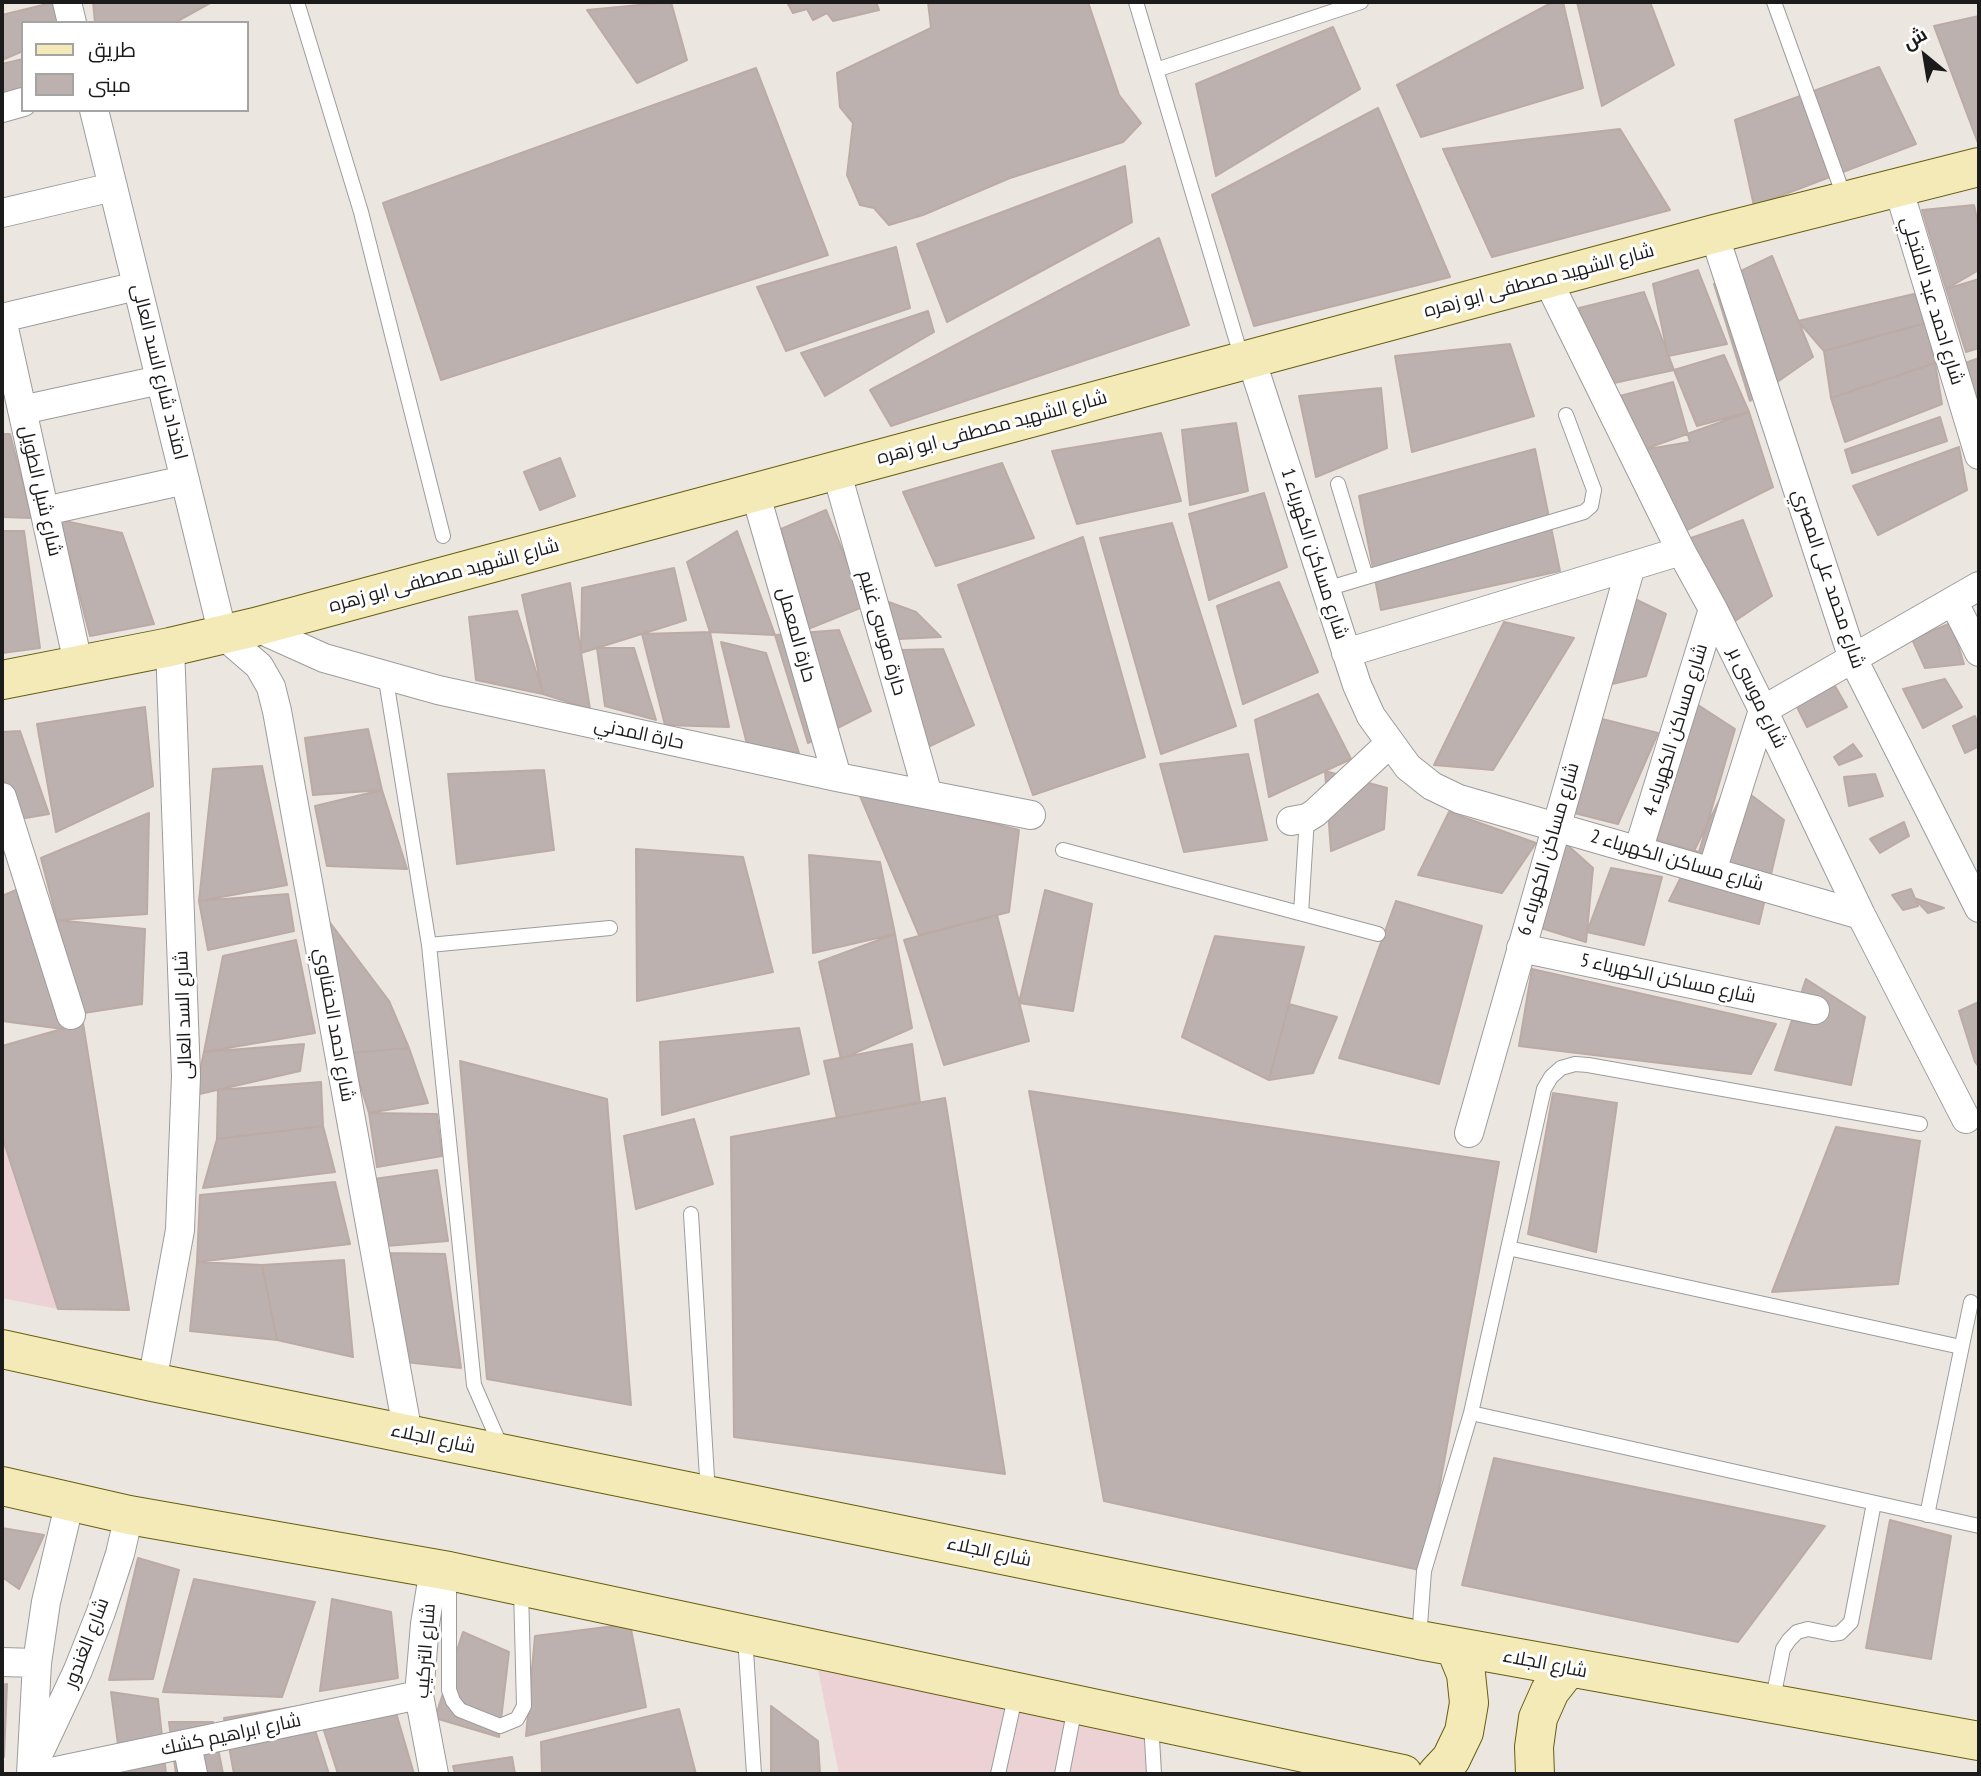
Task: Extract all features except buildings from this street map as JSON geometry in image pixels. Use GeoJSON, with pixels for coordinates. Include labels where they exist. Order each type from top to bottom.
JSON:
{"type":"FeatureCollection","features":[{"type":"Feature","properties":{"kind":"main road","name":"شارع الشهيد مصطفى ابو زهره"},"geometry":{"type":"LineString","coordinates":[[2,680],[239,631],[1714,234],[1979,167]]}},
{"type":"Feature","properties":{"kind":"main road","name":"شارع الجلاء"},"geometry":{"type":"LineString","coordinates":[[2,1349],[152,1382],[1437,1644],[1979,1741]]}},
{"type":"Feature","properties":{"kind":"main road"},"geometry":{"type":"LineString","coordinates":[[2,1486],[129,1515],[441,1570],[1403,1774]]}},
{"type":"Feature","properties":{"kind":"main road"},"geometry":{"type":"LineString","coordinates":[[1437,1644],[1466,1674],[1469,1703],[1464,1732],[1451,1759],[1437,1774]]}},
{"type":"Feature","properties":{"kind":"main road"},"geometry":{"type":"LineString","coordinates":[[1535,1774],[1534,1747],[1538,1718],[1550,1691],[1568,1668]]}},
{"type":"Feature","properties":{"kind":"street"},"geometry":{"type":"LineString","coordinates":[[67,2],[72,21]]}},
{"type":"Feature","properties":{"kind":"street"},"geometry":{"type":"LineString","coordinates":[[2,107],[21,102]]}},
{"type":"Feature","properties":{"kind":"street","name":"امتداد شارع السد العالى"},"geometry":{"type":"LineString","coordinates":[[94,112],[185,480],[239,631]]}},
{"type":"Feature","properties":{"kind":"street"},"geometry":{"type":"LineString","coordinates":[[2,213],[113,187]]}},
{"type":"Feature","properties":{"kind":"street","name":"شارع احمد عبد المتجلي"},"geometry":{"type":"LineString","coordinates":[[1898,187],[1979,455]]}},
{"type":"Feature","properties":{"kind":"street","name":"شارع محمد على المصري"},"geometry":{"type":"LineString","coordinates":[[1714,234],[1853,659],[1979,908]]}},
{"type":"Feature","properties":{"kind":"street","name":"شارع موسى بر"},"geometry":{"type":"LineString","coordinates":[[1547,279],[1763,710],[1861,915],[1966,1119]]}},
{"type":"Feature","properties":{"kind":"street"},"geometry":{"type":"LineString","coordinates":[[2,319],[137,286]]}},
{"type":"Feature","properties":{"kind":"street","name":"شارع شبل الطويل"},"geometry":{"type":"LineString","coordinates":[[2,319],[78,663]]}},
{"type":"Feature","properties":{"kind":"street","name":"شارع مساكن الكهرباء 1"},"geometry":{"type":"LineString","coordinates":[[1247,360],[1357,685],[1371,716],[1390,744]]}},
{"type":"Feature","properties":{"kind":"street"},"geometry":{"type":"LineString","coordinates":[[22,410],[160,380]]}},
{"type":"Feature","properties":{"kind":"street","name":"حارة موسى غنيم"},"geometry":{"type":"LineString","coordinates":[[836,470],[928,795]]}},
{"type":"Feature","properties":{"kind":"street"},"geometry":{"type":"LineString","coordinates":[[45,510],[185,480]]}},
{"type":"Feature","properties":{"kind":"street","name":"حارة المعمل"},"geometry":{"type":"LineString","coordinates":[[755,492],[837,777]]}},
{"type":"Feature","properties":{"kind":"street"},"geometry":{"type":"LineString","coordinates":[[1346,653],[1681,551]]}},
{"type":"Feature","properties":{"kind":"street","name":"شارع مساكن الكهرباء 6"},"geometry":{"type":"LineString","coordinates":[[1469,1133],[1630,566]]}},
{"type":"Feature","properties":{"kind":"street"},"geometry":{"type":"LineString","coordinates":[[1712,871],[1763,710],[1979,586]]}},
{"type":"Feature","properties":{"kind":"street"},"geometry":{"type":"LineString","coordinates":[[1953,601],[1979,652]]}},
{"type":"Feature","properties":{"kind":"street","name":"شارع مساكن الكهرباء 4"},"geometry":{"type":"LineString","coordinates":[[1638,850],[1713,609]]}},
{"type":"Feature","properties":{"kind":"street","name":"حارة المدني"},"geometry":{"type":"LineString","coordinates":[[239,631],[438,690],[837,777],[1031,816]]}},
{"type":"Feature","properties":{"kind":"street","name":"شارع احمد الحفناوي"},"geometry":{"type":"LineString","coordinates":[[239,631],[271,687],[277,711],[408,1434]]}},
{"type":"Feature","properties":{"kind":"street","name":"شارع السد العالى"},"geometry":{"type":"LineString","coordinates":[[152,1382],[180,1230],[186,1076],[170,647]]}},
{"type":"Feature","properties":{"kind":"street"},"geometry":{"type":"LineString","coordinates":[[1299,820],[1390,744]]}},
{"type":"Feature","properties":{"kind":"street","name":"شارع مساكن الكهرباء 2"},"geometry":{"type":"LineString","coordinates":[[1390,744],[1408,767],[1432,786],[1460,799],[1861,915]]}},
{"type":"Feature","properties":{"kind":"street"},"geometry":{"type":"LineString","coordinates":[[2,797],[71,1015]]}},
{"type":"Feature","properties":{"kind":"street","name":"شارع مساكن الكهرباء 5"},"geometry":{"type":"LineString","coordinates":[[1521,948],[1815,1010]]}},
{"type":"Feature","properties":{"kind":"street","name":"شارع الغندور"},"geometry":{"type":"LineString","coordinates":[[35,1771],[37,1663],[46,1602],[70,1501]]}},
{"type":"Feature","properties":{"kind":"street","name":"شارع الغندور"},"geometry":{"type":"LineString","coordinates":[[35,1771],[101,1612],[120,1554],[129,1515]]}},
{"type":"Feature","properties":{"kind":"street","name":"شارع التركيب"},"geometry":{"type":"LineString","coordinates":[[434,1774],[419,1695],[425,1624],[441,1570]]}},
{"type":"Feature","properties":{"kind":"street"},"geometry":{"type":"LineString","coordinates":[[2,1662],[37,1663]]}},
{"type":"Feature","properties":{"kind":"street","name":"شارع ابراهيم كشك"},"geometry":{"type":"LineString","coordinates":[[35,1771],[187,1744],[419,1695]]}},
{"type":"Feature","properties":{"kind":"street"},"geometry":{"type":"LineString","coordinates":[[187,1744],[193,1774]]}},
{"type":"Feature","properties":{"kind":"lane"},"geometry":{"type":"LineString","coordinates":[[1136,2],[1247,360]]}},
{"type":"Feature","properties":{"kind":"lane"},"geometry":{"type":"LineString","coordinates":[[1156,70],[1361,2]]}},
{"type":"Feature","properties":{"kind":"lane"},"geometry":{"type":"LineString","coordinates":[[1774,2],[1846,200]]}},
{"type":"Feature","properties":{"kind":"lane"},"geometry":{"type":"LineString","coordinates":[[301,3],[361,212],[443,536]]}},
{"type":"Feature","properties":{"kind":"lane"},"geometry":{"type":"LineString","coordinates":[[1326,589],[1584,512],[1594,498],[1594,490],[1566,415]]}},
{"type":"Feature","properties":{"kind":"lane"},"geometry":{"type":"LineString","coordinates":[[1338,484],[1366,577]]}},
{"type":"Feature","properties":{"kind":"lane"},"geometry":{"type":"LineString","coordinates":[[385,674],[429,945],[474,1385],[503,1454]]}},
{"type":"Feature","properties":{"kind":"lane"},"geometry":{"type":"LineString","coordinates":[[1299,820],[1301,913]]}},
{"type":"Feature","properties":{"kind":"lane"},"geometry":{"type":"LineString","coordinates":[[1063,850],[1378,934]]}},
{"type":"Feature","properties":{"kind":"lane"},"geometry":{"type":"LineString","coordinates":[[429,945],[610,928]]}},
{"type":"Feature","properties":{"kind":"lane"},"geometry":{"type":"LineString","coordinates":[[1437,1644],[1424,1571],[1471,1413],[1544,1089],[1551,1077],[1561,1068],[1575,1064],[1920,1124]]}},
{"type":"Feature","properties":{"kind":"lane"},"geometry":{"type":"LineString","coordinates":[[691,1214],[708,1495]]}},
{"type":"Feature","properties":{"kind":"lane"},"geometry":{"type":"LineString","coordinates":[[1508,1248],[1961,1347]]}},
{"type":"Feature","properties":{"kind":"lane"},"geometry":{"type":"LineString","coordinates":[[1927,1515],[1971,1302]]}},
{"type":"Feature","properties":{"kind":"lane"},"geometry":{"type":"LineString","coordinates":[[1471,1413],[1979,1526]]}},
{"type":"Feature","properties":{"kind":"lane"},"geometry":{"type":"LineString","coordinates":[[1771,1704],[1783,1649],[1789,1640],[1808,1629],[1840,1633],[1851,1622],[1874,1503]]}},
{"type":"Feature","properties":{"kind":"lane"},"geometry":{"type":"LineString","coordinates":[[441,1570],[449,1689],[453,1701],[468,1715],[500,1726],[517,1719],[524,1706],[521,1587]]}},
{"type":"Feature","properties":{"kind":"lane"},"geometry":{"type":"LineString","coordinates":[[745,1634],[754,1774]]}},
{"type":"Feature","properties":{"kind":"lane"},"geometry":{"type":"LineString","coordinates":[[998,1774],[1017,1692]]}},
{"type":"Feature","properties":{"kind":"lane"},"geometry":{"type":"LineString","coordinates":[[1062,1774],[1075,1704]]}},
{"type":"Feature","properties":{"kind":"lane"},"geometry":{"type":"LineString","coordinates":[[1151,1721],[1154,1774]]}},
{"type":"Feature","properties":{"kind":"shaded area"},"geometry":{"type":"Polygon","coordinates":[[[2,1115],[58,1309],[2,1298],[2,1115]]]}},
{"type":"Feature","properties":{"kind":"shaded area"},"geometry":{"type":"Polygon","coordinates":[[[813,1645],[1160,1718],[1162,1774],[839,1774],[813,1645]]]}}]}
